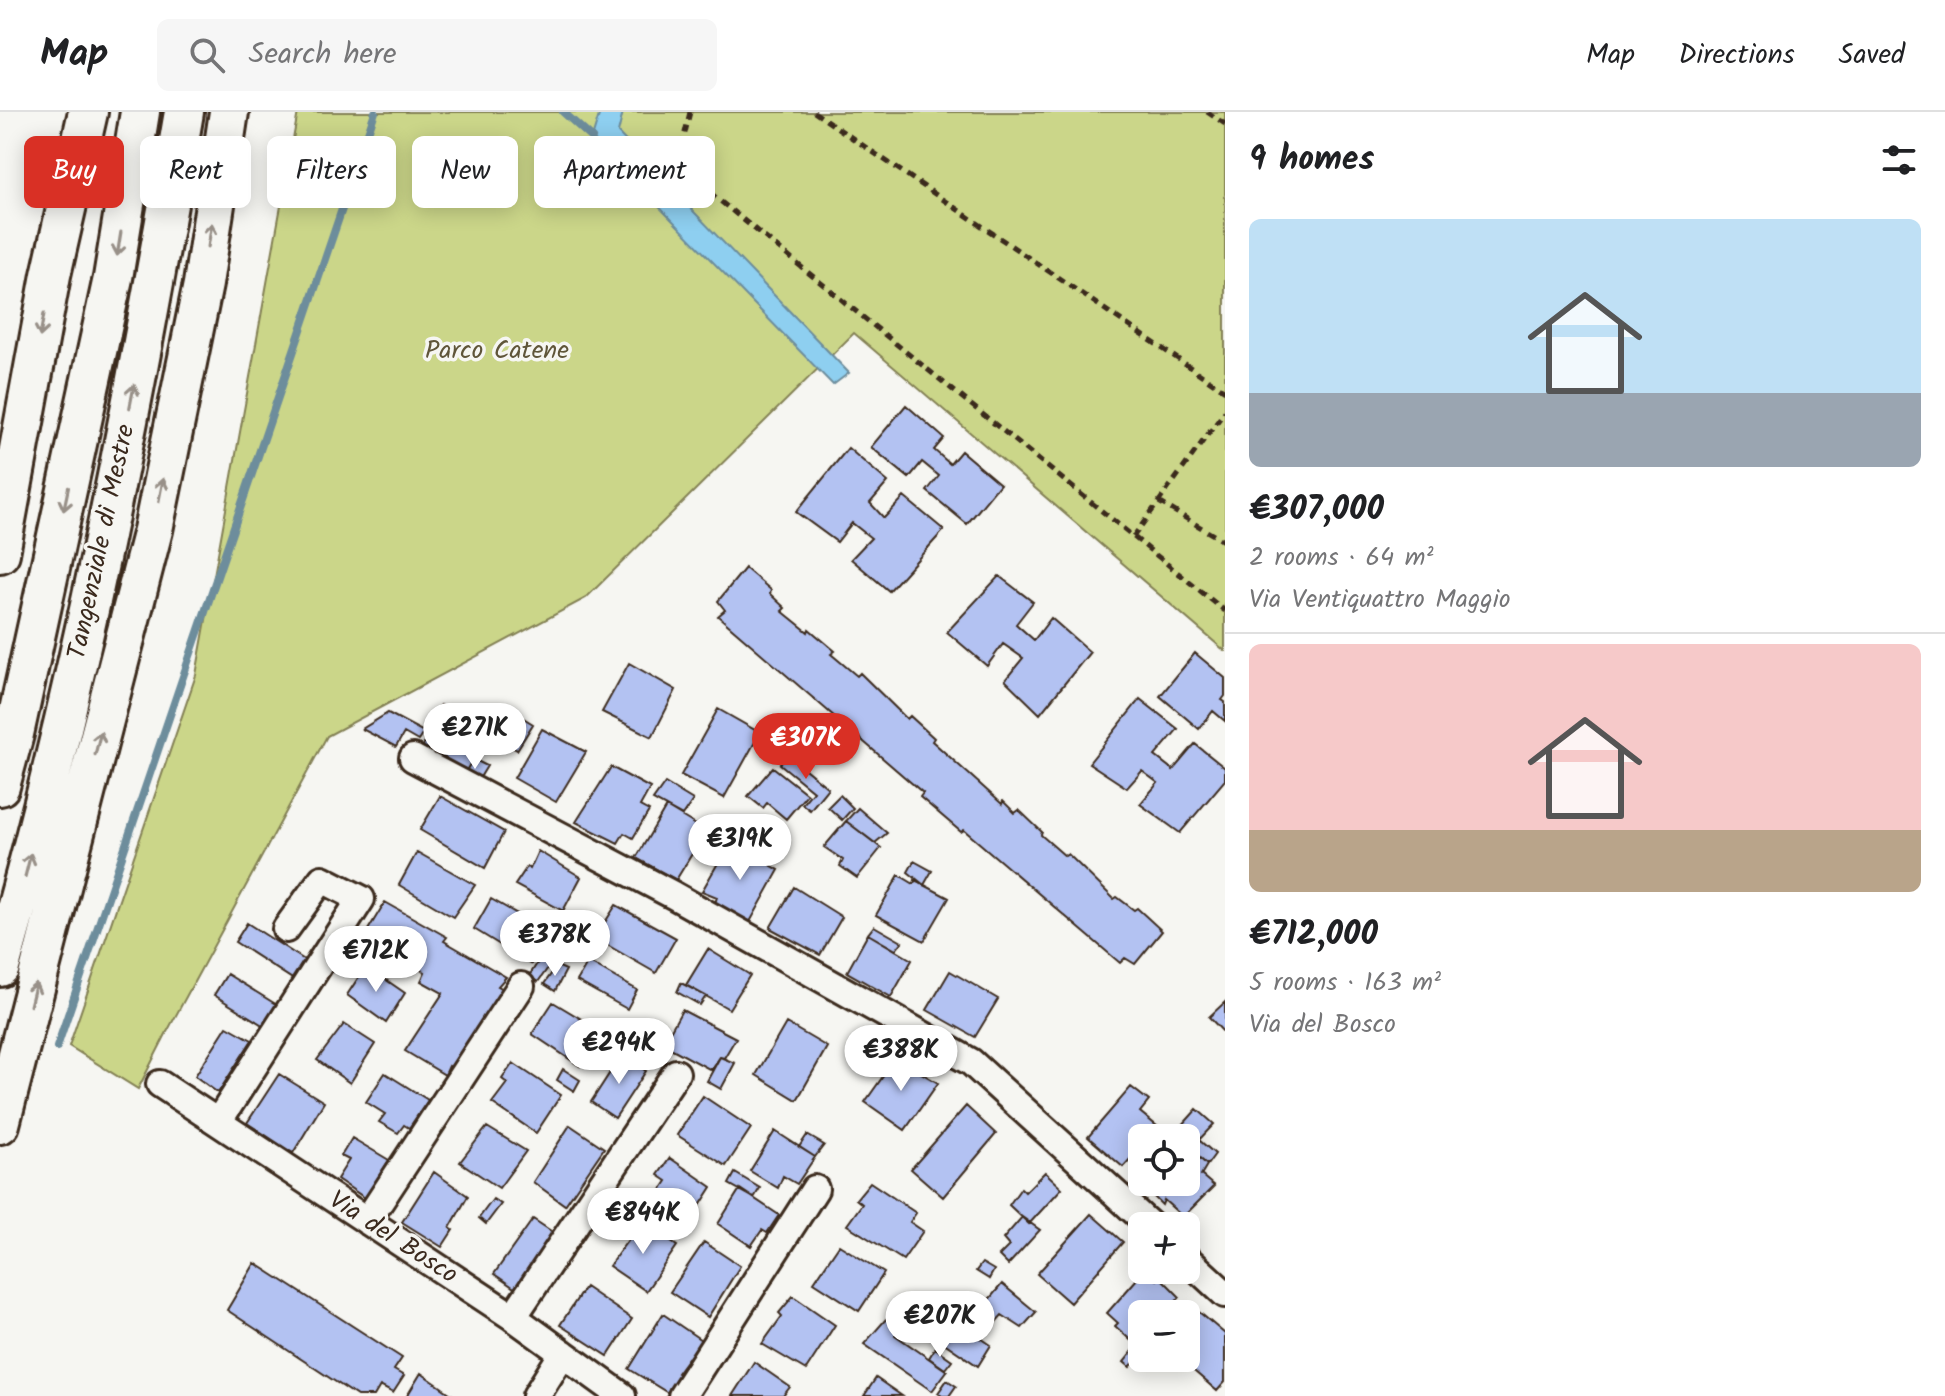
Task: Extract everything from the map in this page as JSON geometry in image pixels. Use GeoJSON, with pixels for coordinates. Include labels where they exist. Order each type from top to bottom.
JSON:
{"type":"FeatureCollection","features":[{"type":"Feature","properties":{"kind":"highway"},"geometry":{"type":"LineString","coordinates":[[0,553],[51,275],[75,112]]}},
{"type":"Feature","properties":{"kind":"highway"},"geometry":{"type":"LineString","coordinates":[[51,275],[88,112]]}},
{"type":"Feature","properties":{"kind":"highway","name":"Tangenziale di Mestre"},"geometry":{"type":"LineString","coordinates":[[0,786],[113,278],[140,112]]}},
{"type":"Feature","properties":{"kind":"highway","name":"Tangenziale di Mestre"},"geometry":{"type":"LineString","coordinates":[[0,967],[58,746],[115,484],[154,288],[184,112]]}},
{"type":"Feature","properties":{"kind":"highway"},"geometry":{"type":"LineString","coordinates":[[0,1124],[153,530],[203,284],[229,112]]}},
{"type":"Feature","properties":{"kind":"street"},"geometry":{"type":"LineString","coordinates":[[413,758],[673,895],[971,1062],[1136,1212]]}},
{"type":"Feature","properties":{"kind":"street"},"geometry":{"type":"LineString","coordinates":[[218,1122],[361,899],[322,879],[286,929]]}},
{"type":"Feature","properties":{"kind":"street"},"geometry":{"type":"LineString","coordinates":[[367,1221],[521,986]]}},
{"type":"Feature","properties":{"kind":"street"},"geometry":{"type":"LineString","coordinates":[[513,1317],[676,1073]]}},
{"type":"Feature","properties":{"kind":"street","name":"Via del Bosco"},"geometry":{"type":"LineString","coordinates":[[160,1084],[513,1317],[622,1396]]}},
{"type":"Feature","properties":{"kind":"street"},"geometry":{"type":"LineString","coordinates":[[682,1396],[815,1189]]}},
{"type":"Feature","properties":{"kind":"street"},"geometry":{"type":"LineString","coordinates":[[1200,1271],[1225,1294]]}},
{"type":"Feature","properties":{"kind":"street"},"geometry":{"type":"LineString","coordinates":[[536,1396],[563,1353]]}},
{"type":"Feature","properties":{"kind":"path"},"geometry":{"type":"LineString","coordinates":[[690,112],[677,166],[1225,611]]}},
{"type":"Feature","properties":{"kind":"path"},"geometry":{"type":"LineString","coordinates":[[814,112],[1225,391]]}},
{"type":"Feature","properties":{"kind":"path"},"geometry":{"type":"LineString","coordinates":[[1207,112],[1225,124]]}},
{"type":"Feature","properties":{"kind":"path"},"geometry":{"type":"LineString","coordinates":[[1133,537],[1225,411]]}},
{"type":"Feature","properties":{"kind":"path"},"geometry":{"type":"LineString","coordinates":[[1159,502],[1225,542]]}},
{"type":"Feature","properties":{"kind":"green space","name":"Parco Catene"},"geometry":{"type":"Polygon","coordinates":[[[298,112],[1225,112],[1225,651],[854,333],[586,598],[327,736],[138,1089],[69,1046],[196,675],[281,208],[396,208],[396,136],[294,136],[298,112]]]}},
{"type":"Feature","properties":{"kind":"water"},"geometry":{"type":"Polygon","coordinates":[[[600,112],[623,112],[618,133],[621,136],[593,136],[600,112]]]}},
{"type":"Feature","properties":{"kind":"water"},"geometry":{"type":"Polygon","coordinates":[[[660,208],[690,208],[849,373],[833,385],[660,208]]]}},
{"type":"Feature","properties":{"kind":"building"},"geometry":{"type":"Polygon","coordinates":[[[906,405],[944,438],[934,450],[950,464],[961,451],[1000,484],[967,524],[927,491],[939,476],[922,462],[909,478],[871,447],[906,405]]]}},
{"type":"Feature","properties":{"kind":"building"},"geometry":{"type":"Polygon","coordinates":[[[848,448],[888,482],[870,503],[884,518],[904,497],[944,530],[889,591],[851,559],[871,538],[852,523],[837,542],[796,512],[848,448]]]}},
{"type":"Feature","properties":{"kind":"building"},"geometry":{"type":"Polygon","coordinates":[[[745,568],[771,590],[770,594],[785,608],[782,611],[835,651],[831,654],[857,676],[860,673],[907,719],[910,716],[934,738],[932,741],[1002,804],[1003,801],[1015,813],[1019,810],[1042,832],[1041,835],[1065,856],[1068,854],[1114,899],[1117,897],[1134,910],[1137,908],[1162,931],[1135,964],[1125,958],[1120,963],[964,830],[961,832],[920,797],[923,793],[718,616],[725,610],[718,601],[745,568]]]}},
{"type":"Feature","properties":{"kind":"building"},"geometry":{"type":"Polygon","coordinates":[[[999,576],[1033,602],[1016,624],[1034,640],[1051,618],[1090,652],[1040,714],[1005,680],[1023,658],[1003,644],[987,666],[947,632],[999,576]]]}},
{"type":"Feature","properties":{"kind":"building"},"geometry":{"type":"Polygon","coordinates":[[[1195,653],[1225,678],[1225,696],[1222,700],[1225,702],[1225,721],[1213,711],[1199,729],[1160,696],[1195,653]]]}},
{"type":"Feature","properties":{"kind":"building"},"geometry":{"type":"Polygon","coordinates":[[[629,663],[676,690],[652,737],[602,712],[629,663]]]}},
{"type":"Feature","properties":{"kind":"building"},"geometry":{"type":"Polygon","coordinates":[[[1140,699],[1178,729],[1155,756],[1173,770],[1195,744],[1225,768],[1225,780],[1180,833],[1140,804],[1158,783],[1142,771],[1127,788],[1089,763],[1140,699]]]}},
{"type":"Feature","properties":{"kind":"building"},"geometry":{"type":"Polygon","coordinates":[[[440,705],[485,731],[480,738],[484,740],[463,776],[420,751],[439,718],[434,715],[440,705]]]}},
{"type":"Feature","properties":{"kind":"building"},"geometry":{"type":"Polygon","coordinates":[[[718,709],[760,733],[724,798],[681,775],[718,709]]]}},
{"type":"Feature","properties":{"kind":"building"},"geometry":{"type":"Polygon","coordinates":[[[388,713],[424,732],[418,741],[404,733],[396,747],[362,729],[388,713]]]}},
{"type":"Feature","properties":{"kind":"building"},"geometry":{"type":"Polygon","coordinates":[[[517,714],[533,724],[517,750],[501,741],[517,714]]]}},
{"type":"Feature","properties":{"kind":"building"},"geometry":{"type":"Polygon","coordinates":[[[542,729],[586,752],[556,802],[514,778],[542,729]]]}},
{"type":"Feature","properties":{"kind":"building"},"geometry":{"type":"Polygon","coordinates":[[[788,755],[828,788],[810,810],[802,804],[813,791],[780,764],[788,755]]]}},
{"type":"Feature","properties":{"kind":"building"},"geometry":{"type":"Polygon","coordinates":[[[473,759],[487,766],[476,784],[463,776],[473,759]]]}},
{"type":"Feature","properties":{"kind":"building"},"geometry":{"type":"Polygon","coordinates":[[[611,767],[650,788],[640,806],[649,811],[633,838],[624,833],[618,843],[576,822],[611,767]]]}},
{"type":"Feature","properties":{"kind":"building"},"geometry":{"type":"Polygon","coordinates":[[[773,767],[807,794],[786,819],[767,803],[763,808],[748,796],[773,767]]]}},
{"type":"Feature","properties":{"kind":"building"},"geometry":{"type":"Polygon","coordinates":[[[665,783],[693,800],[682,816],[653,800],[665,783]]]}},
{"type":"Feature","properties":{"kind":"building"},"geometry":{"type":"Polygon","coordinates":[[[840,795],[853,808],[842,820],[828,807],[840,795]]]}},
{"type":"Feature","properties":{"kind":"building"},"geometry":{"type":"Polygon","coordinates":[[[440,796],[504,832],[485,868],[420,830],[440,796]]]}},
{"type":"Feature","properties":{"kind":"building"},"geometry":{"type":"Polygon","coordinates":[[[666,807],[706,831],[676,880],[636,858],[666,807]]]}},
{"type":"Feature","properties":{"kind":"building"},"geometry":{"type":"Polygon","coordinates":[[[858,808],[887,833],[875,843],[846,821],[858,808]]]}},
{"type":"Feature","properties":{"kind":"building"},"geometry":{"type":"Polygon","coordinates":[[[846,821],[881,848],[857,878],[840,866],[843,860],[824,847],[846,821]]]}},
{"type":"Feature","properties":{"kind":"building"},"geometry":{"type":"Polygon","coordinates":[[[730,842],[779,870],[750,922],[715,903],[717,897],[702,891],[730,842]]]}},
{"type":"Feature","properties":{"kind":"building"},"geometry":{"type":"Polygon","coordinates":[[[538,851],[581,877],[563,911],[515,885],[527,867],[530,869],[538,851]]]}},
{"type":"Feature","properties":{"kind":"building"},"geometry":{"type":"Polygon","coordinates":[[[417,852],[475,885],[453,917],[399,885],[417,852]]]}},
{"type":"Feature","properties":{"kind":"building"},"geometry":{"type":"Polygon","coordinates":[[[914,861],[932,871],[924,885],[908,872],[914,861]]]}},
{"type":"Feature","properties":{"kind":"building"},"geometry":{"type":"Polygon","coordinates":[[[899,875],[949,898],[924,941],[876,915],[899,875]]]}},
{"type":"Feature","properties":{"kind":"building"},"geometry":{"type":"Polygon","coordinates":[[[794,887],[842,917],[820,955],[770,928],[794,887]]]}},
{"type":"Feature","properties":{"kind":"building"},"geometry":{"type":"Polygon","coordinates":[[[491,899],[549,932],[531,964],[474,929],[491,899]]]}},
{"type":"Feature","properties":{"kind":"building"},"geometry":{"type":"Polygon","coordinates":[[[385,902],[447,937],[444,941],[506,977],[498,986],[505,990],[454,1069],[449,1066],[445,1075],[405,1051],[443,993],[421,981],[425,972],[365,935],[385,902]]]}},
{"type":"Feature","properties":{"kind":"building"},"geometry":{"type":"Polygon","coordinates":[[[616,905],[676,938],[656,973],[595,938],[616,905]]]}},
{"type":"Feature","properties":{"kind":"building"},"geometry":{"type":"Polygon","coordinates":[[[247,923],[306,961],[294,980],[235,942],[247,923]]]}},
{"type":"Feature","properties":{"kind":"building"},"geometry":{"type":"Polygon","coordinates":[[[874,926],[902,942],[896,950],[868,934],[874,926]]]}},
{"type":"Feature","properties":{"kind":"building"},"geometry":{"type":"Polygon","coordinates":[[[868,934],[912,960],[891,997],[847,972],[868,934]]]}},
{"type":"Feature","properties":{"kind":"building"},"geometry":{"type":"Polygon","coordinates":[[[708,949],[750,975],[729,1009],[686,985],[708,949]]]}},
{"type":"Feature","properties":{"kind":"building"},"geometry":{"type":"Polygon","coordinates":[[[540,959],[550,965],[538,982],[529,976],[540,959]]]}},
{"type":"Feature","properties":{"kind":"building"},"geometry":{"type":"Polygon","coordinates":[[[588,962],[637,990],[627,1009],[577,981],[588,962]]]}},
{"type":"Feature","properties":{"kind":"building"},"geometry":{"type":"Polygon","coordinates":[[[366,966],[405,993],[386,1023],[347,995],[366,966]]]}},
{"type":"Feature","properties":{"kind":"building"},"geometry":{"type":"Polygon","coordinates":[[[557,966],[566,970],[555,991],[544,984],[557,966]]]}},
{"type":"Feature","properties":{"kind":"building"},"geometry":{"type":"Polygon","coordinates":[[[950,971],[998,999],[975,1037],[927,1010],[950,971]]]}},
{"type":"Feature","properties":{"kind":"building"},"geometry":{"type":"Polygon","coordinates":[[[227,974],[282,1008],[269,1029],[214,995],[227,974]]]}},
{"type":"Feature","properties":{"kind":"building"},"geometry":{"type":"Polygon","coordinates":[[[681,983],[706,996],[700,1005],[677,992],[681,983]]]}},
{"type":"Feature","properties":{"kind":"building"},"geometry":{"type":"Polygon","coordinates":[[[553,1002],[603,1032],[580,1066],[532,1034],[553,1002]]]}},
{"type":"Feature","properties":{"kind":"building"},"geometry":{"type":"Polygon","coordinates":[[[1225,1002],[1225,1034],[1209,1017],[1225,1002]]]}},
{"type":"Feature","properties":{"kind":"building"},"geometry":{"type":"Polygon","coordinates":[[[682,1010],[736,1038],[724,1058],[720,1057],[711,1070],[663,1044],[682,1010]]]}},
{"type":"Feature","properties":{"kind":"building"},"geometry":{"type":"Polygon","coordinates":[[[786,1023],[827,1047],[797,1100],[756,1075],[786,1023]]]}},
{"type":"Feature","properties":{"kind":"building"},"geometry":{"type":"Polygon","coordinates":[[[344,1024],[375,1044],[350,1083],[317,1060],[344,1024]]]}},
{"type":"Feature","properties":{"kind":"building"},"geometry":{"type":"Polygon","coordinates":[[[227,1026],[252,1040],[218,1093],[195,1076],[227,1026]]]}},
{"type":"Feature","properties":{"kind":"building"},"geometry":{"type":"Polygon","coordinates":[[[622,1054],[646,1071],[615,1118],[591,1102],[622,1054]]]}},
{"type":"Feature","properties":{"kind":"building"},"geometry":{"type":"Polygon","coordinates":[[[720,1057],[735,1063],[721,1089],[707,1081],[720,1057]]]}},
{"type":"Feature","properties":{"kind":"building"},"geometry":{"type":"Polygon","coordinates":[[[896,1058],[938,1083],[905,1130],[865,1102],[896,1058]]]}},
{"type":"Feature","properties":{"kind":"building"},"geometry":{"type":"Polygon","coordinates":[[[513,1063],[561,1095],[536,1133],[492,1103],[507,1083],[502,1079],[513,1063]]]}},
{"type":"Feature","properties":{"kind":"building"},"geometry":{"type":"Polygon","coordinates":[[[563,1069],[580,1080],[574,1091],[557,1080],[563,1069]]]}},
{"type":"Feature","properties":{"kind":"building"},"geometry":{"type":"Polygon","coordinates":[[[385,1073],[428,1100],[409,1128],[404,1125],[398,1133],[379,1122],[385,1114],[366,1102],[385,1073]]]}},
{"type":"Feature","properties":{"kind":"building"},"geometry":{"type":"Polygon","coordinates":[[[279,1074],[324,1102],[293,1153],[247,1123],[279,1074]]]}},
{"type":"Feature","properties":{"kind":"building"},"geometry":{"type":"Polygon","coordinates":[[[1131,1087],[1149,1101],[1140,1112],[1154,1124],[1128,1124],[1128,1161],[1123,1167],[1088,1137],[1131,1087]]]}},
{"type":"Feature","properties":{"kind":"building"},"geometry":{"type":"Polygon","coordinates":[[[703,1096],[751,1128],[726,1166],[677,1135],[703,1096]]]}},
{"type":"Feature","properties":{"kind":"building"},"geometry":{"type":"Polygon","coordinates":[[[966,1106],[996,1134],[943,1197],[911,1169],[966,1106]]]}},
{"type":"Feature","properties":{"kind":"building"},"geometry":{"type":"Polygon","coordinates":[[[1197,1109],[1214,1124],[1200,1139],[1200,1124],[1184,1124],[1197,1109]]]}},
{"type":"Feature","properties":{"kind":"building"},"geometry":{"type":"Polygon","coordinates":[[[570,1125],[604,1148],[565,1205],[533,1182],[570,1125]]]}},
{"type":"Feature","properties":{"kind":"building"},"geometry":{"type":"Polygon","coordinates":[[[487,1127],[526,1151],[499,1188],[460,1162],[487,1127]]]}},
{"type":"Feature","properties":{"kind":"building"},"geometry":{"type":"Polygon","coordinates":[[[775,1131],[815,1157],[797,1184],[783,1176],[778,1188],[750,1171],[775,1131]]]}},
{"type":"Feature","properties":{"kind":"building"},"geometry":{"type":"Polygon","coordinates":[[[807,1135],[824,1145],[815,1157],[799,1147],[807,1135]]]}},
{"type":"Feature","properties":{"kind":"building"},"geometry":{"type":"Polygon","coordinates":[[[352,1138],[389,1160],[365,1198],[337,1179],[349,1160],[341,1156],[352,1138]]]}},
{"type":"Feature","properties":{"kind":"building"},"geometry":{"type":"Polygon","coordinates":[[[1200,1141],[1215,1154],[1207,1165],[1200,1158],[1200,1141]]]}},
{"type":"Feature","properties":{"kind":"building"},"geometry":{"type":"Polygon","coordinates":[[[670,1158],[712,1187],[687,1226],[653,1202],[667,1181],[658,1175],[670,1158]]]}},
{"type":"Feature","properties":{"kind":"building"},"geometry":{"type":"Polygon","coordinates":[[[1200,1158],[1207,1165],[1201,1175],[1214,1186],[1188,1212],[1177,1212],[1164,1200],[1162,1205],[1153,1196],[1200,1196],[1200,1158]]]}},
{"type":"Feature","properties":{"kind":"building"},"geometry":{"type":"Polygon","coordinates":[[[434,1172],[468,1196],[442,1247],[402,1222],[434,1172]]]}},
{"type":"Feature","properties":{"kind":"building"},"geometry":{"type":"Polygon","coordinates":[[[1045,1172],[1062,1188],[1029,1224],[1009,1205],[1021,1188],[1025,1192],[1045,1172]]]}},
{"type":"Feature","properties":{"kind":"building"},"geometry":{"type":"Polygon","coordinates":[[[735,1173],[760,1188],[754,1198],[729,1184],[735,1173]]]}},
{"type":"Feature","properties":{"kind":"building"},"geometry":{"type":"Polygon","coordinates":[[[870,1182],[916,1213],[910,1222],[923,1231],[903,1260],[847,1225],[862,1204],[856,1199],[870,1182]]]}},
{"type":"Feature","properties":{"kind":"building"},"geometry":{"type":"Polygon","coordinates":[[[740,1189],[779,1215],[767,1233],[762,1230],[751,1246],[718,1224],[740,1189]]]}},
{"type":"Feature","properties":{"kind":"building"},"geometry":{"type":"Polygon","coordinates":[[[493,1199],[501,1204],[486,1224],[479,1218],[493,1199]]]}},
{"type":"Feature","properties":{"kind":"building"},"geometry":{"type":"Polygon","coordinates":[[[1091,1214],[1123,1242],[1070,1303],[1037,1274],[1091,1214]]]}},
{"type":"Feature","properties":{"kind":"building"},"geometry":{"type":"Polygon","coordinates":[[[1022,1217],[1040,1230],[1008,1265],[999,1256],[1009,1246],[1003,1239],[1022,1217]]]}},
{"type":"Feature","properties":{"kind":"building"},"geometry":{"type":"Polygon","coordinates":[[[533,1219],[560,1237],[523,1294],[494,1274],[533,1219]]]}},
{"type":"Feature","properties":{"kind":"building"},"geometry":{"type":"Polygon","coordinates":[[[641,1222],[677,1246],[646,1291],[609,1266],[641,1222]]]}},
{"type":"Feature","properties":{"kind":"building"},"geometry":{"type":"Polygon","coordinates":[[[704,1242],[740,1266],[708,1317],[670,1292],[704,1242]]]}},
{"type":"Feature","properties":{"kind":"building"},"geometry":{"type":"Polygon","coordinates":[[[839,1245],[884,1273],[859,1311],[814,1282],[839,1245]]]}},
{"type":"Feature","properties":{"kind":"building"},"geometry":{"type":"Polygon","coordinates":[[[255,1263],[402,1358],[394,1370],[404,1376],[393,1393],[380,1386],[374,1396],[357,1396],[227,1310],[255,1263]]]}},
{"type":"Feature","properties":{"kind":"building"},"geometry":{"type":"Polygon","coordinates":[[[982,1263],[994,1270],[989,1279],[976,1271],[982,1263]]]}},
{"type":"Feature","properties":{"kind":"building"},"geometry":{"type":"Polygon","coordinates":[[[1002,1284],[1036,1312],[1022,1328],[1002,1315],[996,1322],[980,1310],[1002,1284]]]}},
{"type":"Feature","properties":{"kind":"building"},"geometry":{"type":"Polygon","coordinates":[[[1133,1284],[1167,1284],[1180,1297],[1177,1300],[1128,1300],[1128,1338],[1107,1313],[1133,1284]]]}},
{"type":"Feature","properties":{"kind":"building"},"geometry":{"type":"Polygon","coordinates":[[[585,1287],[632,1319],[608,1356],[560,1325],[585,1287]]]}},
{"type":"Feature","properties":{"kind":"building"},"geometry":{"type":"Polygon","coordinates":[[[793,1296],[835,1325],[806,1370],[762,1344],[782,1316],[779,1313],[793,1296]]]}},
{"type":"Feature","properties":{"kind":"building"},"geometry":{"type":"Polygon","coordinates":[[[928,1302],[991,1345],[978,1366],[915,1323],[928,1302]]]}},
{"type":"Feature","properties":{"kind":"building"},"geometry":{"type":"Polygon","coordinates":[[[1200,1313],[1225,1334],[1225,1382],[1217,1391],[1195,1372],[1200,1372],[1200,1313]]]}},
{"type":"Feature","properties":{"kind":"building"},"geometry":{"type":"Polygon","coordinates":[[[663,1314],[707,1344],[695,1363],[688,1358],[677,1373],[684,1377],[673,1396],[629,1369],[663,1314]]]}},
{"type":"Feature","properties":{"kind":"building"},"geometry":{"type":"Polygon","coordinates":[[[886,1319],[899,1328],[895,1335],[947,1371],[932,1391],[864,1344],[886,1319]]]}},
{"type":"Feature","properties":{"kind":"building"},"geometry":{"type":"Polygon","coordinates":[[[935,1348],[952,1360],[945,1369],[929,1358],[935,1348]]]}},
{"type":"Feature","properties":{"kind":"building"},"geometry":{"type":"Polygon","coordinates":[[[754,1362],[790,1387],[783,1396],[732,1396],[754,1362]]]}},
{"type":"Feature","properties":{"kind":"building"},"geometry":{"type":"Polygon","coordinates":[[[421,1373],[454,1396],[407,1396],[421,1373]]]}},
{"type":"Feature","properties":{"kind":"building"},"geometry":{"type":"Polygon","coordinates":[[[876,1378],[902,1396],[864,1396],[876,1378]]]}},
{"type":"Feature","properties":{"kind":"building"},"geometry":{"type":"Polygon","coordinates":[[[947,1380],[956,1386],[949,1396],[942,1396],[938,1393],[947,1380]]]}},
{"type":"Feature","properties":{"kind":"waterway"},"geometry":{"type":"LineString","coordinates":[[57,1047],[375,112]]}},
{"type":"Feature","properties":{"kind":"waterway"},"geometry":{"type":"LineString","coordinates":[[563,112],[590,136]]}}]}
